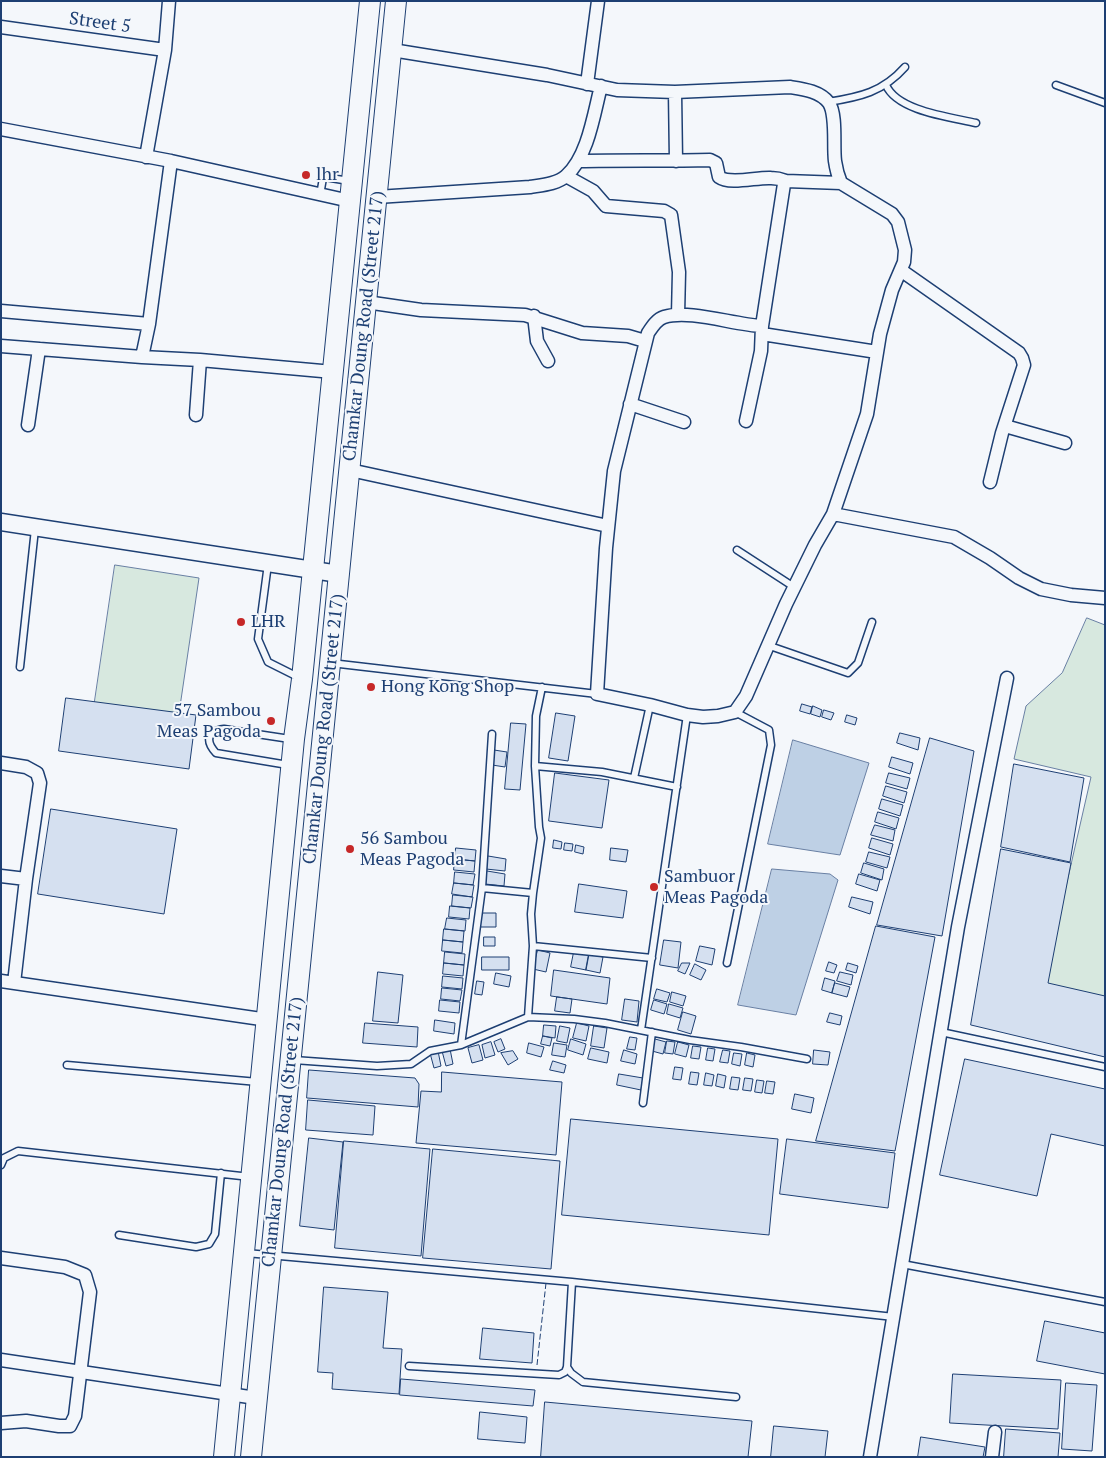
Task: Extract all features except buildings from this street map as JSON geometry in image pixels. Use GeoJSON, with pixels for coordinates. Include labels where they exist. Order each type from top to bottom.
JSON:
{"type":"FeatureCollection","features":[{"type":"Feature","properties":{"kind":"main road","name":"Chamkar Doung Road (Street 217)"},"geometry":{"type":"LineString","coordinates":[[224,1457],[294,740],[302,679],[370,1]]}},
{"type":"Feature","properties":{"kind":"main road","name":"Chamkar Doung Road (Street 217)"},"geometry":{"type":"LineString","coordinates":[[251,1457],[396,1]]}},
{"type":"Feature","properties":{"kind":"street"},"geometry":{"type":"LineString","coordinates":[[146,157],[165,50],[169,1]]}},
{"type":"Feature","properties":{"kind":"street"},"geometry":{"type":"LineString","coordinates":[[587,84],[598,1]]}},
{"type":"Feature","properties":{"kind":"street","name":"Street 5"},"geometry":{"type":"LineString","coordinates":[[1,27],[165,50]]}},
{"type":"Feature","properties":{"kind":"street"},"geometry":{"type":"LineString","coordinates":[[392,50],[547,75],[617,90],[675,92],[790,87],[807,90],[819,95],[828,102],[832,112],[835,159],[840,183]]}},
{"type":"Feature","properties":{"kind":"street"},"geometry":{"type":"LineString","coordinates":[[377,197],[530,187],[554,182],[566,176],[579,161],[590,131],[601,86]]}},
{"type":"Feature","properties":{"kind":"street"},"geometry":{"type":"LineString","coordinates":[[675,92],[676,161]]}},
{"type":"Feature","properties":{"kind":"street"},"geometry":{"type":"LineString","coordinates":[[1,129],[171,162],[320,195],[351,191]]}},
{"type":"Feature","properties":{"kind":"street"},"geometry":{"type":"LineString","coordinates":[[579,161],[713,161],[718,166],[719,177],[725,180],[771,178],[786,181],[840,183],[892,214],[898,222],[905,250],[902,271],[892,290],[877,352],[866,414],[833,514],[794,587],[746,696],[735,712],[718,716],[687,715],[597,694],[608,526],[614,471],[645,342],[653,325],[663,317],[678,315],[877,352]]}},
{"type":"Feature","properties":{"kind":"street"},"geometry":{"type":"LineString","coordinates":[[142,357],[149,324],[171,162]]}},
{"type":"Feature","properties":{"kind":"street"},"geometry":{"type":"LineString","coordinates":[[566,176],[592,190],[606,206],[664,211],[671,215],[679,272],[678,315]]}},
{"type":"Feature","properties":{"kind":"street"},"geometry":{"type":"LineString","coordinates":[[746,421],[761,351],[762,330],[786,181]]}},
{"type":"Feature","properties":{"kind":"street"},"geometry":{"type":"LineString","coordinates":[[902,271],[1019,353],[1022,358],[1024,365],[990,482]]}},
{"type":"Feature","properties":{"kind":"street"},"geometry":{"type":"LineString","coordinates":[[366,302],[421,310],[510,313],[534,316],[582,333],[628,336],[645,342]]}},
{"type":"Feature","properties":{"kind":"street"},"geometry":{"type":"LineString","coordinates":[[1,310],[149,324]]}},
{"type":"Feature","properties":{"kind":"street"},"geometry":{"type":"LineString","coordinates":[[534,316],[537,341],[548,361]]}},
{"type":"Feature","properties":{"kind":"street"},"geometry":{"type":"LineString","coordinates":[[1,346],[200,360],[332,372]]}},
{"type":"Feature","properties":{"kind":"street"},"geometry":{"type":"LineString","coordinates":[[28,425],[39,349]]}},
{"type":"Feature","properties":{"kind":"street"},"geometry":{"type":"LineString","coordinates":[[196,415],[200,360]]}},
{"type":"Feature","properties":{"kind":"street"},"geometry":{"type":"LineString","coordinates":[[630,404],[684,422]]}},
{"type":"Feature","properties":{"kind":"street"},"geometry":{"type":"LineString","coordinates":[[1005,426],[1065,443]]}},
{"type":"Feature","properties":{"kind":"street"},"geometry":{"type":"LineString","coordinates":[[350,470],[608,526]]}},
{"type":"Feature","properties":{"kind":"street"},"geometry":{"type":"LineString","coordinates":[[833,514],[954,537],[1019,578],[1041,589],[1071,595],[1105,598]]}},
{"type":"Feature","properties":{"kind":"street"},"geometry":{"type":"LineString","coordinates":[[1,522],[339,574]]}},
{"type":"Feature","properties":{"kind":"street"},"geometry":{"type":"LineString","coordinates":[[870,1457],[962,903],[1007,678]]}},
{"type":"Feature","properties":{"kind":"street"},"geometry":{"type":"LineString","coordinates":[[1,763],[26,766],[37,773],[40,783],[8,982],[268,1020]]}},
{"type":"Feature","properties":{"kind":"street"},"geometry":{"type":"LineString","coordinates":[[1,876],[26,879]]}},
{"type":"Feature","properties":{"kind":"street"},"geometry":{"type":"LineString","coordinates":[[1,1258],[65,1266],[85,1275],[90,1292],[75,1416],[70,1426],[26,1420],[1,1423]]}},
{"type":"Feature","properties":{"kind":"street"},"geometry":{"type":"LineString","coordinates":[[1,1360],[256,1398]]}},
{"type":"Feature","properties":{"kind":"street"},"geometry":{"type":"LineString","coordinates":[[992,1457],[995,1432]]}},
{"type":"Feature","properties":{"kind":"lane"},"geometry":{"type":"LineString","coordinates":[[828,102],[866,94],[886,85],[896,78],[905,67]]}},
{"type":"Feature","properties":{"kind":"lane"},"geometry":{"type":"LineString","coordinates":[[886,85],[889,93],[899,101],[917,109],[976,123]]}},
{"type":"Feature","properties":{"kind":"lane"},"geometry":{"type":"LineString","coordinates":[[1056,85],[1105,103]]}},
{"type":"Feature","properties":{"kind":"lane"},"geometry":{"type":"LineString","coordinates":[[320,195],[322,181],[326,177],[351,191]]}},
{"type":"Feature","properties":{"kind":"lane"},"geometry":{"type":"LineString","coordinates":[[20,667],[35,527]]}},
{"type":"Feature","properties":{"kind":"lane"},"geometry":{"type":"LineString","coordinates":[[737,550],[794,587]]}},
{"type":"Feature","properties":{"kind":"lane"},"geometry":{"type":"LineString","coordinates":[[268,563],[258,639],[268,662],[302,679]]}},
{"type":"Feature","properties":{"kind":"lane"},"geometry":{"type":"LineString","coordinates":[[767,645],[848,673],[858,663],[872,622]]}},
{"type":"Feature","properties":{"kind":"lane"},"geometry":{"type":"LineString","coordinates":[[330,663],[597,694]]}},
{"type":"Feature","properties":{"kind":"lane"},"geometry":{"type":"LineString","coordinates":[[528,1017],[533,946],[533,893],[541,838],[535,766],[536,716],[542,687]]}},
{"type":"Feature","properties":{"kind":"lane"},"geometry":{"type":"LineString","coordinates":[[634,778],[650,705]]}},
{"type":"Feature","properties":{"kind":"lane"},"geometry":{"type":"LineString","coordinates":[[727,963],[771,745],[769,730],[735,712]]}},
{"type":"Feature","properties":{"kind":"lane"},"geometry":{"type":"LineString","coordinates":[[642,1030],[687,715]]}},
{"type":"Feature","properties":{"kind":"lane"},"geometry":{"type":"LineString","coordinates":[[292,765],[223,756],[216,753],[210,747],[208,740],[216,730],[224,729],[294,740]]}},
{"type":"Feature","properties":{"kind":"lane"},"geometry":{"type":"LineString","coordinates":[[461,1045],[482,888],[492,734]]}},
{"type":"Feature","properties":{"kind":"lane"},"geometry":{"type":"LineString","coordinates":[[535,766],[602,772],[677,787]]}},
{"type":"Feature","properties":{"kind":"lane"},"geometry":{"type":"LineString","coordinates":[[482,888],[533,893]]}},
{"type":"Feature","properties":{"kind":"lane"},"geometry":{"type":"LineString","coordinates":[[533,946],[652,958]]}},
{"type":"Feature","properties":{"kind":"lane"},"geometry":{"type":"LineString","coordinates":[[290,1060],[377,1066],[410,1064],[430,1052],[461,1045],[528,1017],[574,1019],[807,1059]]}},
{"type":"Feature","properties":{"kind":"lane"},"geometry":{"type":"LineString","coordinates":[[643,1104],[652,1032]]}},
{"type":"Feature","properties":{"kind":"lane"},"geometry":{"type":"LineString","coordinates":[[941,1032],[1105,1067]]}},
{"type":"Feature","properties":{"kind":"lane"},"geometry":{"type":"LineString","coordinates":[[67,1065],[262,1082]]}},
{"type":"Feature","properties":{"kind":"lane"},"geometry":{"type":"LineString","coordinates":[[1,1165],[4,1158],[18,1151],[252,1177]]}},
{"type":"Feature","properties":{"kind":"lane"},"geometry":{"type":"LineString","coordinates":[[119,1235],[196,1247],[209,1244],[215,1234],[221,1173]]}},
{"type":"Feature","properties":{"kind":"lane"},"geometry":{"type":"LineString","coordinates":[[245,1253],[572,1282],[894,1317]]}},
{"type":"Feature","properties":{"kind":"lane"},"geometry":{"type":"LineString","coordinates":[[902,1264],[1105,1302]]}},
{"type":"Feature","properties":{"kind":"lane"},"geometry":{"type":"LineString","coordinates":[[409,1366],[559,1375],[565,1372],[567,1367],[572,1282]]}},
{"type":"Feature","properties":{"kind":"lane"},"geometry":{"type":"LineString","coordinates":[[567,1367],[571,1373],[583,1382],[736,1396]]}},
{"type":"Feature","properties":{"kind":"shaded area"},"geometry":{"type":"Polygon","coordinates":[[[115,565],[199,578],[178,720],[94,707],[115,565]]]}},
{"type":"Feature","properties":{"kind":"shaded area"},"geometry":{"type":"Polygon","coordinates":[[[1087,618],[1105,625],[1105,1001],[1043,987],[1091,777],[1014,759],[1026,706],[1062,673],[1087,618]]]}},
{"type":"Feature","properties":{"kind":"water"},"geometry":{"type":"Polygon","coordinates":[[[793,740],[869,763],[840,855],[768,844],[793,740]]]}},
{"type":"Feature","properties":{"kind":"water"},"geometry":{"type":"Polygon","coordinates":[[[772,869],[830,874],[838,880],[796,1015],[738,1005],[772,869]]]}},
{"type":"Feature","properties":{"kind":"fence"},"geometry":{"type":"LineString","coordinates":[[537,1365],[546,1283]]}},
{"type":"Feature","properties":{"kind":"place","name":"lhr"},"geometry":{"type":"Point","coordinates":[306,175]}},
{"type":"Feature","properties":{"kind":"place","name":"LHR"},"geometry":{"type":"Point","coordinates":[241,622]}},
{"type":"Feature","properties":{"kind":"place","name":"Hong Kong Shop"},"geometry":{"type":"Point","coordinates":[371,687]}},
{"type":"Feature","properties":{"kind":"place","name":"57 Sambou Meas Pagoda"},"geometry":{"type":"Point","coordinates":[271,721]}},
{"type":"Feature","properties":{"kind":"place","name":"56 Sambou Meas Pagoda"},"geometry":{"type":"Point","coordinates":[350,849]}},
{"type":"Feature","properties":{"kind":"place","name":"Sambuor Meas Pagoda"},"geometry":{"type":"Point","coordinates":[654,887]}}]}
